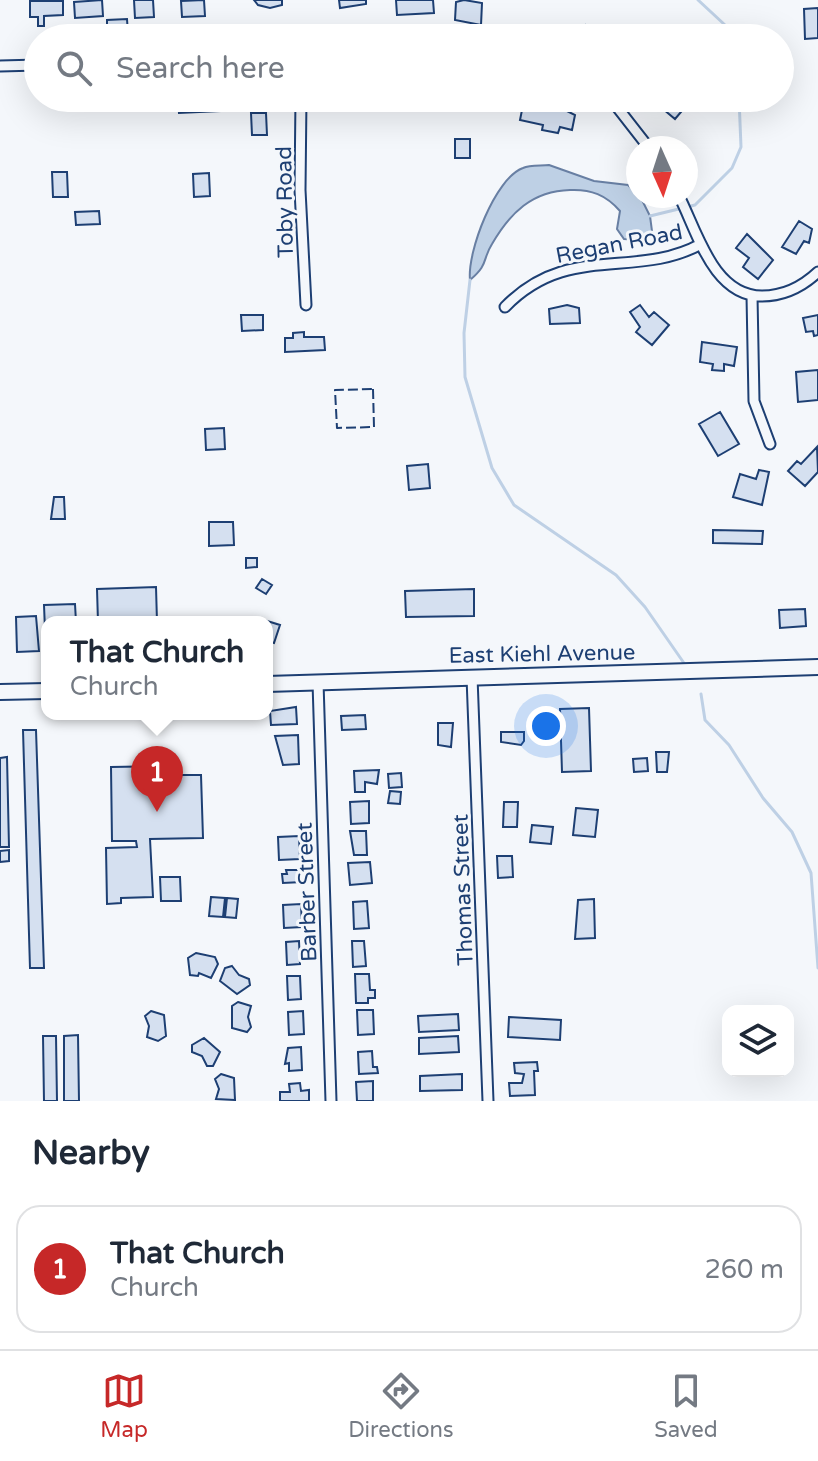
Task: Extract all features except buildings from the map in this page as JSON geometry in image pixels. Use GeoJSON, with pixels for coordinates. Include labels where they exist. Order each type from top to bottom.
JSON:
{"type":"FeatureCollection","features":[{"type":"Feature","properties":{"kind":"main road","name":"East Kiehl Avenue"},"geometry":{"type":"LineString","coordinates":[[273,684],[818,667]]}},
{"type":"Feature","properties":{"kind":"main road"},"geometry":{"type":"LineString","coordinates":[[0,692],[41,691]]}},
{"type":"Feature","properties":{"kind":"street"},"geometry":{"type":"LineString","coordinates":[[0,66],[24,65]]}},
{"type":"Feature","properties":{"kind":"street","name":"Toby Road"},"geometry":{"type":"LineString","coordinates":[[301,112],[300,190],[306,305]]}},
{"type":"Feature","properties":{"kind":"street"},"geometry":{"type":"LineString","coordinates":[[621,112],[640,136]]}},
{"type":"Feature","properties":{"kind":"street"},"geometry":{"type":"LineString","coordinates":[[685,208],[701,244],[730,285],[752,296],[789,292],[818,272]]}},
{"type":"Feature","properties":{"kind":"street","name":"Regan Road"},"geometry":{"type":"LineString","coordinates":[[505,307],[525,289],[554,272],[586,264],[671,256],[701,244]]}},
{"type":"Feature","properties":{"kind":"street"},"geometry":{"type":"LineString","coordinates":[[752,296],[754,401],[770,444]]}},
{"type":"Feature","properties":{"kind":"street","name":"Thomas Street"},"geometry":{"type":"LineString","coordinates":[[472,677],[488,1101]]}},
{"type":"Feature","properties":{"kind":"street","name":"Barber Street"},"geometry":{"type":"LineString","coordinates":[[318,682],[331,1101]]}},
{"type":"Feature","properties":{"kind":"water"},"geometry":{"type":"Polygon","coordinates":[[[549,165],[594,181],[626,185],[626,208],[646,208],[652,231],[640,240],[624,239],[617,229],[620,211],[604,197],[591,192],[570,190],[544,194],[533,199],[506,223],[489,249],[483,266],[470,280],[473,252],[493,200],[513,175],[532,166],[549,165]]]}},
{"type":"Feature","properties":{"kind":"waterway"},"geometry":{"type":"LineString","coordinates":[[698,0],[724,24]]}},
{"type":"Feature","properties":{"kind":"waterway"},"geometry":{"type":"LineString","coordinates":[[650,216],[695,205],[732,168],[741,147],[740,112]]}},
{"type":"Feature","properties":{"kind":"waterway"},"geometry":{"type":"LineString","coordinates":[[470,280],[464,333],[465,377],[492,468],[514,505],[616,575],[645,607],[686,666]]}},
{"type":"Feature","properties":{"kind":"waterway"},"geometry":{"type":"LineString","coordinates":[[701,694],[705,720],[729,745],[763,798],[792,832],[811,873],[818,968]]}},
{"type":"Feature","properties":{"kind":"fence"},"geometry":{"type":"LineString","coordinates":[[373,389],[374,427],[337,428],[335,390],[373,389]]}},
{"type":"Feature","properties":{"kind":"place","name":"That Church"},"geometry":{"type":"Point","coordinates":[157,812]}}]}
